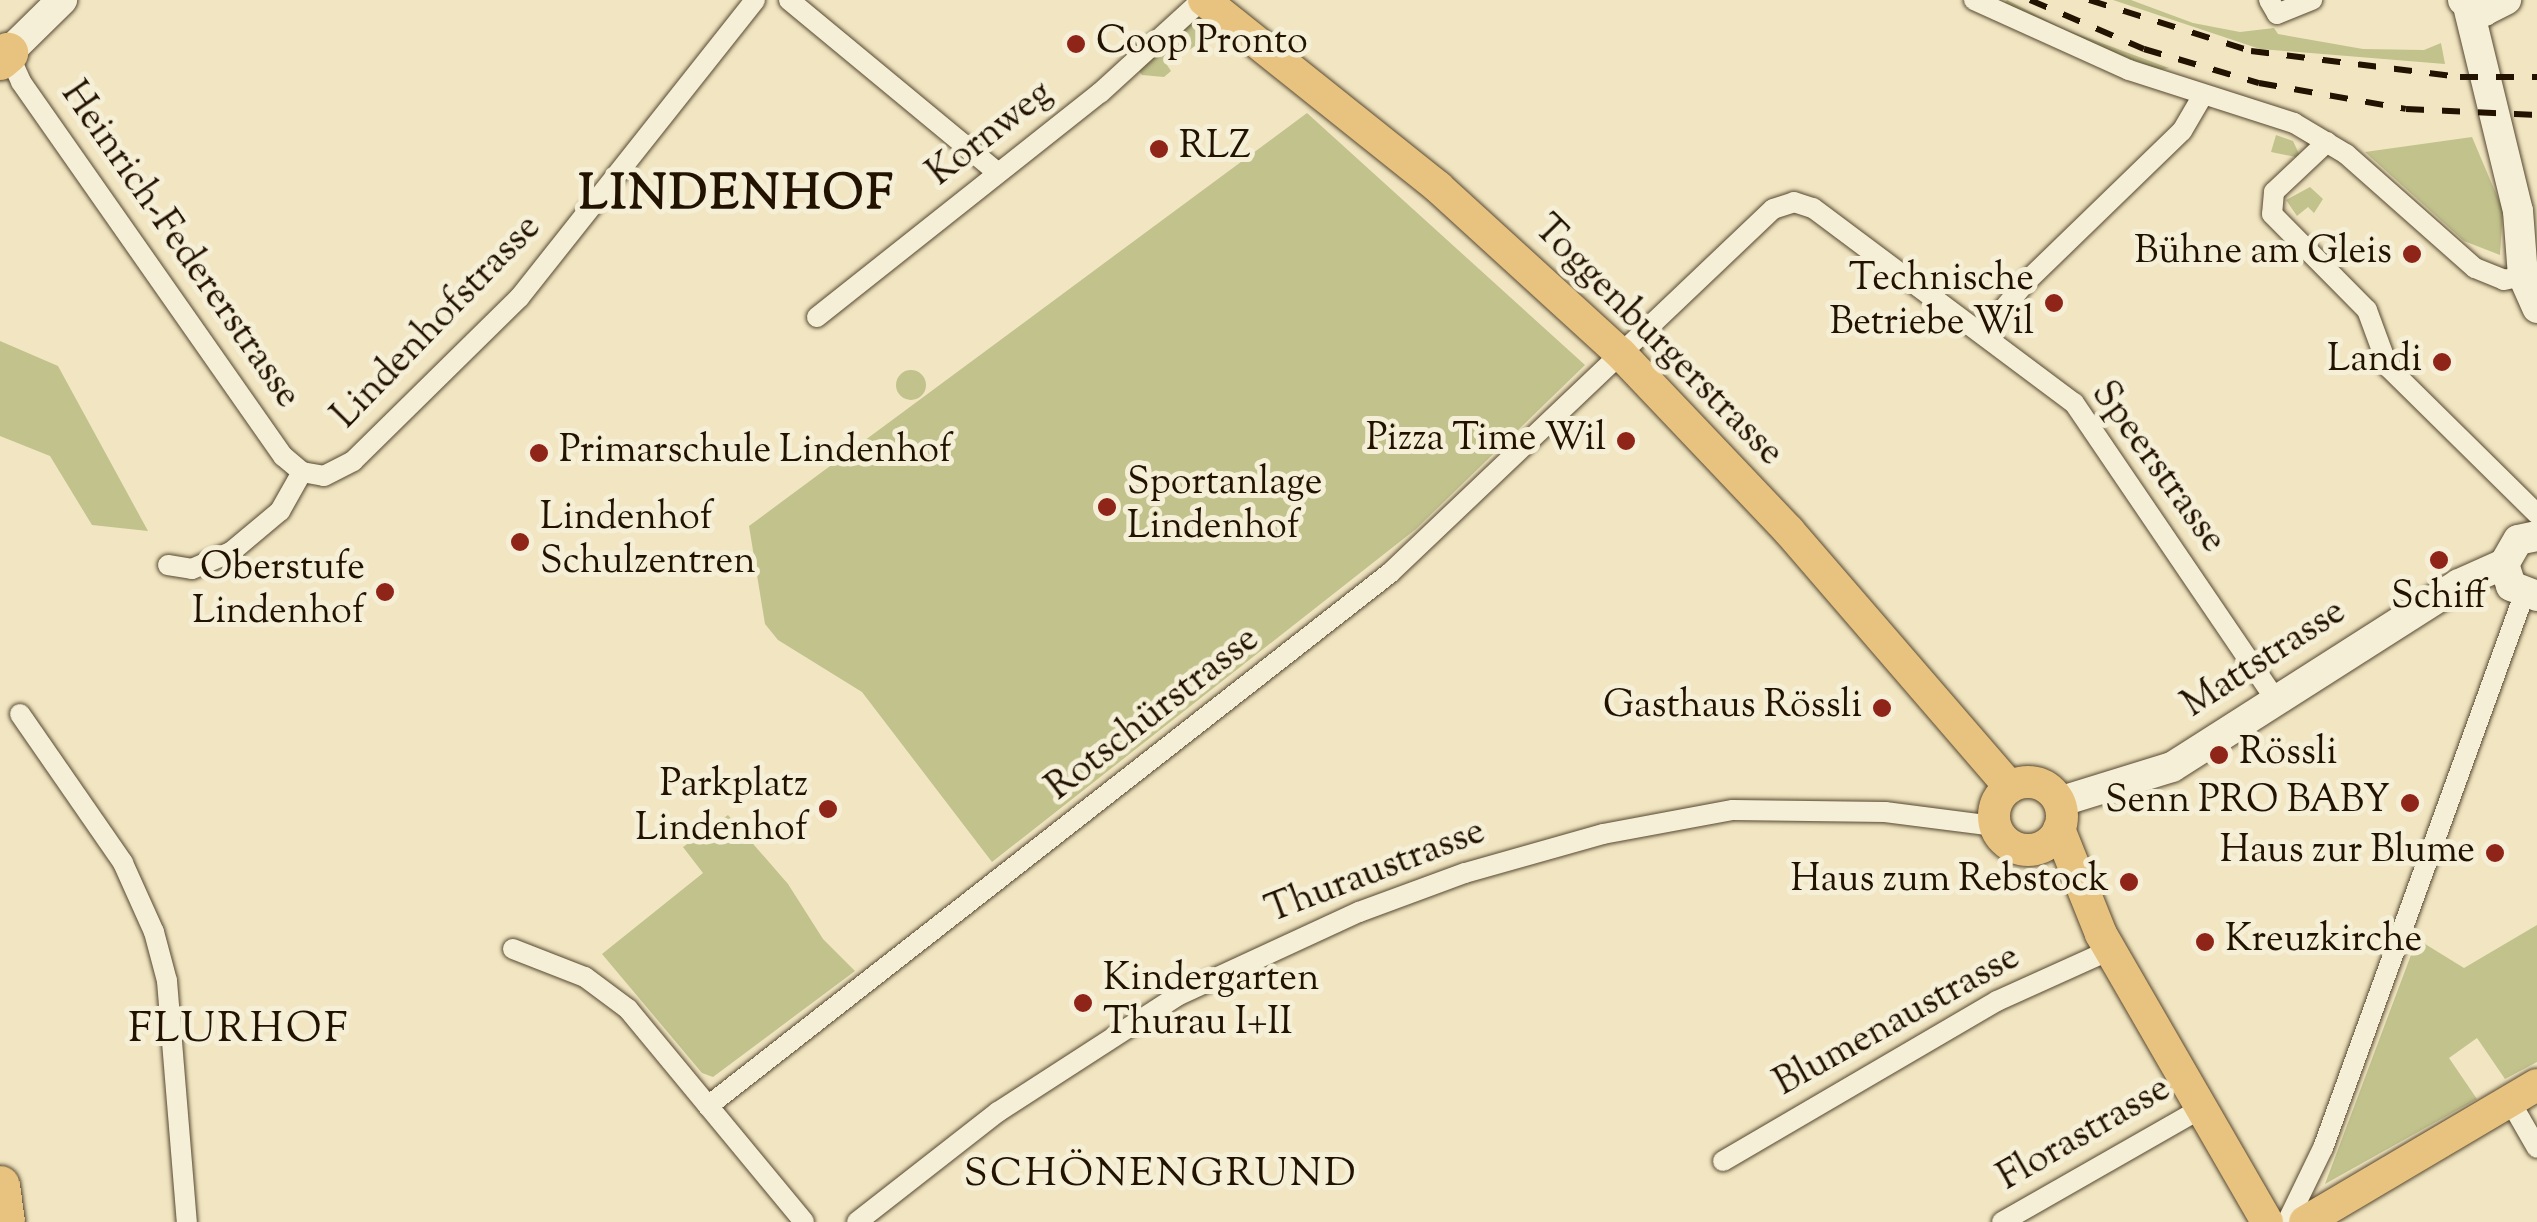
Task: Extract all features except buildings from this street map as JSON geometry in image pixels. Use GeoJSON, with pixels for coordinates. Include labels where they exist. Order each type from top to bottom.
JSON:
{"type":"FeatureCollection","features":[{"type":"Feature","properties":{"kind":"highway"},"geometry":{"type":"LineString","coordinates":[[0,1186],[5,1222]]}},
{"type":"Feature","properties":{"kind":"main road","name":"Toggenburgerstrasse"},"geometry":{"type":"LineString","coordinates":[[1203,0],[1438,187],[1621,354],[1802,545],[2010,787]]}},
{"type":"Feature","properties":{"kind":"main road"},"geometry":{"type":"LineString","coordinates":[[2105,942],[2059,816],[2043,786],[2010,787],[1998,800],[1996,826],[2008,843],[2028,850],[2053,872],[2105,942],[2267,1222]]}},
{"type":"Feature","properties":{"kind":"main road"},"geometry":{"type":"LineString","coordinates":[[2028,850],[2048,844],[2059,816]]}},
{"type":"Feature","properties":{"kind":"main road"},"geometry":{"type":"LineString","coordinates":[[2305,1222],[2524,1093]]}},
{"type":"Feature","properties":{"kind":"street"},"geometry":{"type":"LineString","coordinates":[[3,50],[62,0]]}},
{"type":"Feature","properties":{"kind":"street","name":"Lindenhofstrasse"},"geometry":{"type":"LineString","coordinates":[[302,472],[332,474],[353,461],[519,298],[755,0]]}},
{"type":"Feature","properties":{"kind":"street"},"geometry":{"type":"LineString","coordinates":[[789,0],[998,173]]}},
{"type":"Feature","properties":{"kind":"street","name":"Kornweg"},"geometry":{"type":"LineString","coordinates":[[817,318],[1100,93],[1203,0]]}},
{"type":"Feature","properties":{"kind":"street"},"geometry":{"type":"LineString","coordinates":[[1974,0],[2129,70],[2275,114],[2328,142],[2475,268],[2504,280],[2524,276]]}},
{"type":"Feature","properties":{"kind":"street"},"geometry":{"type":"LineString","coordinates":[[2269,0],[2277,14],[2312,0]]}},
{"type":"Feature","properties":{"kind":"street"},"geometry":{"type":"LineString","coordinates":[[2466,3],[2484,12],[2503,3]]}},
{"type":"Feature","properties":{"kind":"street"},"geometry":{"type":"LineString","coordinates":[[2466,3],[2482,53],[2518,211],[2524,276],[2537,308]]}},
{"type":"Feature","properties":{"kind":"street"},"geometry":{"type":"LineString","coordinates":[[2482,53],[2503,3]]}},
{"type":"Feature","properties":{"kind":"street","name":"Heinrich-Federerstrasse"},"geometry":{"type":"LineString","coordinates":[[3,50],[21,82],[282,456],[302,472]]}},
{"type":"Feature","properties":{"kind":"street"},"geometry":{"type":"LineString","coordinates":[[1984,333],[2026,282],[2182,131],[2203,95]]}},
{"type":"Feature","properties":{"kind":"street"},"geometry":{"type":"LineString","coordinates":[[2328,142],[2274,192],[2272,214],[2368,310],[2388,367],[2537,514]]}},
{"type":"Feature","properties":{"kind":"street","name":"Speerstrasse"},"geometry":{"type":"LineString","coordinates":[[1621,354],[1773,210],[1794,202],[1812,208],[1984,333],[2089,420],[2276,700]]}},
{"type":"Feature","properties":{"kind":"street","name":"Rotschürstrasse"},"geometry":{"type":"LineString","coordinates":[[708,1106],[1390,573],[1621,354]]}},
{"type":"Feature","properties":{"kind":"street"},"geometry":{"type":"LineString","coordinates":[[168,565],[192,568],[231,552],[280,511],[302,472]]}},
{"type":"Feature","properties":{"kind":"street","name":"Mattstrasse"},"geometry":{"type":"LineString","coordinates":[[2059,816],[2154,775],[2459,584],[2504,564],[2511,547],[2537,534]]}},
{"type":"Feature","properties":{"kind":"street"},"geometry":{"type":"LineString","coordinates":[[2287,1222],[2340,1100],[2530,596],[2507,580],[2504,564]]}},
{"type":"Feature","properties":{"kind":"street"},"geometry":{"type":"LineString","coordinates":[[20,714],[124,863],[154,932],[167,981],[186,1222]]}},
{"type":"Feature","properties":{"kind":"street","name":"Thuraustrasse"},"geometry":{"type":"LineString","coordinates":[[858,1222],[998,1112],[1177,996],[1359,912],[1466,873],[1556,845],[1734,810],[1844,809],[1996,826]]}},
{"type":"Feature","properties":{"kind":"street","name":"Blumenaustrasse"},"geometry":{"type":"LineString","coordinates":[[1723,1161],[2105,942]]}},
{"type":"Feature","properties":{"kind":"street"},"geometry":{"type":"LineString","coordinates":[[513,949],[586,977],[628,1009],[804,1222]]}},
{"type":"Feature","properties":{"kind":"street"},"geometry":{"type":"LineString","coordinates":[[2524,1093],[2537,1148]]}},
{"type":"Feature","properties":{"kind":"street","name":"Florastrasse"},"geometry":{"type":"LineString","coordinates":[[2002,1222],[2202,1108]]}},
{"type":"Feature","properties":{"kind":"green space"},"geometry":{"type":"Polygon","coordinates":[[[2007,0],[2064,29],[2169,68],[2159,70],[2054,29],[2004,4],[2007,0]]]}},
{"type":"Feature","properties":{"kind":"green space"},"geometry":{"type":"Polygon","coordinates":[[[2113,0],[2131,0],[2193,23],[2240,32],[2274,28],[2278,34],[2363,49],[2424,50],[2441,43],[2445,64],[2260,49],[2113,0]]]}},
{"type":"Feature","properties":{"kind":"green space"},"geometry":{"type":"Polygon","coordinates":[[[1186,23],[1213,34],[1167,65],[1171,71],[1164,77],[1142,75],[1136,67],[1186,23]]]}},
{"type":"Feature","properties":{"kind":"green space","name":"Sportanlage Lindenhof"},"geometry":{"type":"Polygon","coordinates":[[[1307,113],[1585,365],[1416,529],[992,862],[862,692],[778,640],[765,624],[749,526],[1307,113]]]}},
{"type":"Feature","properties":{"kind":"green space"},"geometry":{"type":"Polygon","coordinates":[[[2276,135],[2293,141],[2301,158],[2271,152],[2276,135]]]}},
{"type":"Feature","properties":{"kind":"green space"},"geometry":{"type":"Polygon","coordinates":[[[2472,137],[2503,210],[2500,255],[2464,241],[2365,152],[2472,137]]]}},
{"type":"Feature","properties":{"kind":"green space"},"geometry":{"type":"Polygon","coordinates":[[[2310,187],[2323,199],[2314,213],[2308,207],[2297,216],[2286,200],[2310,187]]]}},
{"type":"Feature","properties":{"kind":"green space"},"geometry":{"type":"Polygon","coordinates":[[[0,341],[58,366],[148,531],[92,525],[50,456],[0,436],[0,341]]]}},
{"type":"Feature","properties":{"kind":"green space"},"geometry":{"type":"Polygon","coordinates":[[[911,370],[925,379],[926,385],[917,399],[911,400],[897,391],[896,385],[905,371],[911,370]]]}},
{"type":"Feature","properties":{"kind":"green space"},"geometry":{"type":"Polygon","coordinates":[[[728,815],[788,884],[823,939],[855,971],[713,1077],[702,1073],[602,954],[703,873],[683,847],[728,815]]]}},
{"type":"Feature","properties":{"kind":"green space"},"geometry":{"type":"Polygon","coordinates":[[[2537,925],[2537,1062],[2505,1079],[2477,1038],[2449,1058],[2477,1099],[2325,1184],[2417,939],[2464,968],[2537,925]]]}},
{"type":"Feature","properties":{"kind":"railway"},"geometry":{"type":"LineString","coordinates":[[2030,0],[2144,49],[2259,83],[2406,109],[2537,115]]}},
{"type":"Feature","properties":{"kind":"railway"},"geometry":{"type":"LineString","coordinates":[[2089,0],[2251,51],[2460,77],[2537,77]]}},
{"type":"Feature","properties":{"kind":"place","name":"Coop Pronto"},"geometry":{"type":"Point","coordinates":[1076,44]}},
{"type":"Feature","properties":{"kind":"place","name":"RLZ"},"geometry":{"type":"Point","coordinates":[1159,149]}},
{"type":"Feature","properties":{"kind":"place","name":"Bühne am Gleis"},"geometry":{"type":"Point","coordinates":[2412,254]}},
{"type":"Feature","properties":{"kind":"place","name":"Technische Betriebe Wil"},"geometry":{"type":"Point","coordinates":[2054,303]}},
{"type":"Feature","properties":{"kind":"place","name":"Landi"},"geometry":{"type":"Point","coordinates":[2442,362]}},
{"type":"Feature","properties":{"kind":"place","name":"Pizza Time Wil"},"geometry":{"type":"Point","coordinates":[1626,441]}},
{"type":"Feature","properties":{"kind":"place","name":"Primarschule Lindenhof"},"geometry":{"type":"Point","coordinates":[539,453]}},
{"type":"Feature","properties":{"kind":"place","name":"Sportanlage Lindenhof"},"geometry":{"type":"Point","coordinates":[1107,507]}},
{"type":"Feature","properties":{"kind":"place","name":"Lindenhof Schulzentren"},"geometry":{"type":"Point","coordinates":[520,542]}},
{"type":"Feature","properties":{"kind":"place","name":"Schiff"},"geometry":{"type":"Point","coordinates":[2439,560]}},
{"type":"Feature","properties":{"kind":"place","name":"Oberstufe Lindenhof"},"geometry":{"type":"Point","coordinates":[385,592]}},
{"type":"Feature","properties":{"kind":"place","name":"Gasthaus Rössli"},"geometry":{"type":"Point","coordinates":[1882,708]}},
{"type":"Feature","properties":{"kind":"place","name":"Rössli"},"geometry":{"type":"Point","coordinates":[2219,755]}},
{"type":"Feature","properties":{"kind":"place","name":"Senn PRO BABY"},"geometry":{"type":"Point","coordinates":[2410,803]}},
{"type":"Feature","properties":{"kind":"place","name":"Parkplatz Lindenhof"},"geometry":{"type":"Point","coordinates":[828,809]}},
{"type":"Feature","properties":{"kind":"place","name":"Haus zur Blume"},"geometry":{"type":"Point","coordinates":[2495,853]}},
{"type":"Feature","properties":{"kind":"place","name":"Haus zum Rebstock"},"geometry":{"type":"Point","coordinates":[2129,882]}},
{"type":"Feature","properties":{"kind":"place","name":"Kreuzkirche"},"geometry":{"type":"Point","coordinates":[2205,942]}},
{"type":"Feature","properties":{"kind":"place","name":"Kindergarten Thurau I+II"},"geometry":{"type":"Point","coordinates":[1083,1003]}},
{"type":"Feature","properties":{"kind":"district","name":"LINDENHOF"},"geometry":{"type":"Point","coordinates":[737,197]}},
{"type":"Feature","properties":{"kind":"district","name":"FLURHOF"},"geometry":{"type":"Point","coordinates":[239,1031]}},
{"type":"Feature","properties":{"kind":"district","name":"SCHÖNENGRUND"},"geometry":{"type":"Point","coordinates":[1161,1176]}}]}
